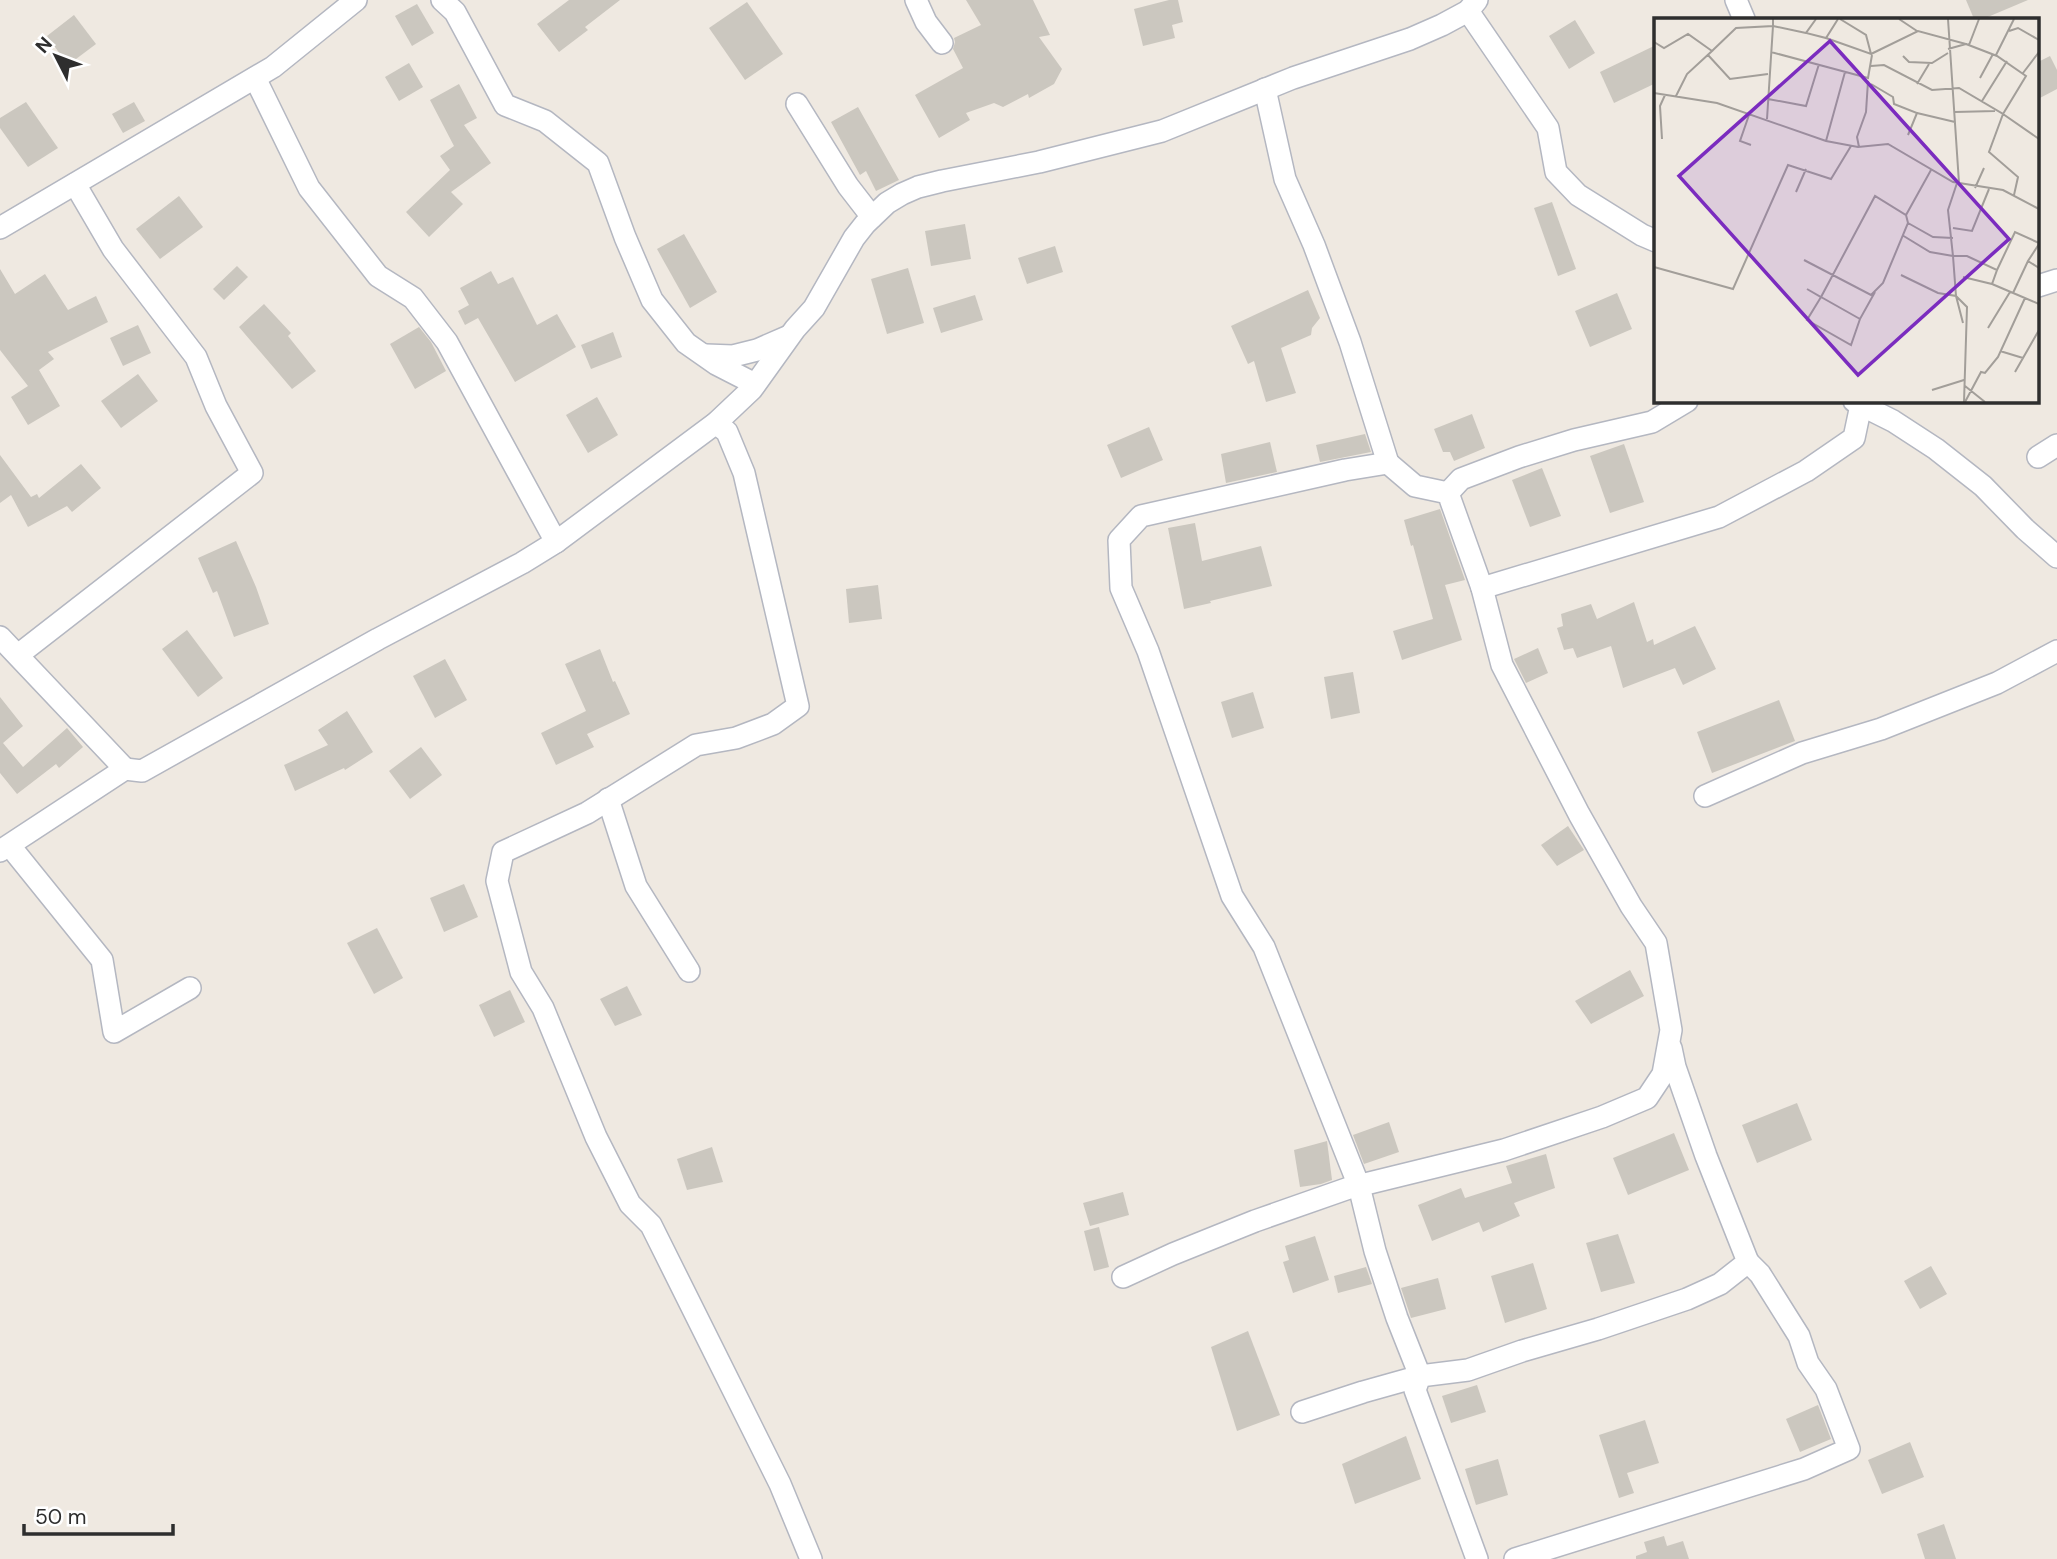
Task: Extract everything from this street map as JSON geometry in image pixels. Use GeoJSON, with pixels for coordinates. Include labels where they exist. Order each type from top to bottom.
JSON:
{"type":"FeatureCollection","features":[{"type":"Feature","properties":{"kind":"street"},"geometry":{"type":"LineString","coordinates":[[0,228],[273,67],[356,0]]}},
{"type":"Feature","properties":{"kind":"street"},"geometry":{"type":"LineString","coordinates":[[442,0],[455,12],[505,105],[545,121],[598,163],[652,300],[686,343],[716,364],[755,384]]}},
{"type":"Feature","properties":{"kind":"street"},"geometry":{"type":"LineString","coordinates":[[916,0],[926,22],[942,43]]}},
{"type":"Feature","properties":{"kind":"street"},"geometry":{"type":"LineString","coordinates":[[1736,0],[1744,18]]}},
{"type":"Feature","properties":{"kind":"street"},"geometry":{"type":"LineString","coordinates":[[0,636],[125,769],[142,771],[378,639],[488,583],[556,542],[716,423],[755,384],[791,334],[814,308],[854,238],[887,203],[918,187],[1039,162],[1150,134],[1265,89],[1442,26],[1473,6],[1548,128],[1556,172],[1578,195],[1654,240]]}},
{"type":"Feature","properties":{"kind":"street"},"geometry":{"type":"LineString","coordinates":[[255,78],[309,188],[377,276],[414,298],[447,342],[556,542]]}},
{"type":"Feature","properties":{"kind":"street"},"geometry":{"type":"LineString","coordinates":[[1265,89],[1285,179],[1314,245],[1350,342],[1388,463],[1415,486],[1448,493]]}},
{"type":"Feature","properties":{"kind":"street"},"geometry":{"type":"LineString","coordinates":[[797,104],[848,186],[872,217]]}},
{"type":"Feature","properties":{"kind":"street"},"geometry":{"type":"LineString","coordinates":[[18,656],[252,473],[216,406],[196,357],[113,249],[75,184]]}},
{"type":"Feature","properties":{"kind":"street"},"geometry":{"type":"LineString","coordinates":[[2039,286],[2057,280]]}},
{"type":"Feature","properties":{"kind":"street"},"geometry":{"type":"LineString","coordinates":[[704,355],[733,356],[757,350],[791,334]]}},
{"type":"Feature","properties":{"kind":"street"},"geometry":{"type":"LineString","coordinates":[[1448,493],[1461,479],[1574,440],[1652,422],[1685,402]]}},
{"type":"Feature","properties":{"kind":"street"},"geometry":{"type":"LineString","coordinates":[[1482,588],[1719,517],[1806,471],[1854,438],[1859,402],[1936,449],[1983,486],[2057,557]]}},
{"type":"Feature","properties":{"kind":"street"},"geometry":{"type":"LineString","coordinates":[[716,423],[727,432],[744,473],[798,706],[761,729],[736,738],[696,745],[587,813],[503,852],[497,881],[521,972],[543,1008],[596,1137],[629,1204],[651,1225],[780,1484],[811,1559]]}},
{"type":"Feature","properties":{"kind":"street"},"geometry":{"type":"LineString","coordinates":[[2038,457],[2057,445]]}},
{"type":"Feature","properties":{"kind":"street"},"geometry":{"type":"LineString","coordinates":[[1388,463],[1345,470],[1141,516],[1119,540],[1121,588],[1147,651],[1232,897],[1264,947],[1359,1186],[1375,1251],[1420,1376],[1415,1390],[1477,1559]]}},
{"type":"Feature","properties":{"kind":"street"},"geometry":{"type":"LineString","coordinates":[[1123,1277],[1255,1221],[1359,1186],[1504,1150],[1602,1117],[1647,1098],[1663,1074],[1671,1030],[1656,943],[1631,906],[1579,814],[1502,665],[1482,588],[1448,493]]}},
{"type":"Feature","properties":{"kind":"street"},"geometry":{"type":"LineString","coordinates":[[1705,796],[1802,753],[1881,729],[1997,683],[2057,651]]}},
{"type":"Feature","properties":{"kind":"street"},"geometry":{"type":"LineString","coordinates":[[125,769],[5,848],[102,960],[114,1032],[190,988]]}},
{"type":"Feature","properties":{"kind":"street"},"geometry":{"type":"LineString","coordinates":[[608,799],[636,886],[689,971]]}},
{"type":"Feature","properties":{"kind":"street"},"geometry":{"type":"LineString","coordinates":[[1516,1559],[1804,1469],[1849,1449],[1826,1389],[1808,1363],[1799,1336],[1760,1274],[1748,1262],[1706,1156],[1675,1067],[1670,1039]]}},
{"type":"Feature","properties":{"kind":"street"},"geometry":{"type":"LineString","coordinates":[[1302,1412],[1420,1376],[1468,1370],[1598,1329],[1687,1299],[1720,1284],[1748,1262]]}},
{"type":"Feature","properties":{"kind":"building"},"geometry":{"type":"Polygon","coordinates":[[[569,0],[620,0],[585,27],[588,30],[559,52],[537,24],[569,0]]]}},
{"type":"Feature","properties":{"kind":"building"},"geometry":{"type":"Polygon","coordinates":[[[966,0],[1033,0],[1050,35],[1039,37],[1062,69],[1054,84],[1029,98],[1028,94],[1003,107],[994,103],[966,113],[970,120],[939,138],[915,95],[963,68],[953,49],[954,38],[981,25],[966,0]]]}},
{"type":"Feature","properties":{"kind":"building"},"geometry":{"type":"Polygon","coordinates":[[[1178,0],[1183,22],[1172,25],[1175,38],[1143,46],[1134,9],[1178,0]]]}},
{"type":"Feature","properties":{"kind":"building"},"geometry":{"type":"Polygon","coordinates":[[[1966,0],[2028,0],[1985,18],[1974,18],[1966,0]]]}},
{"type":"Feature","properties":{"kind":"building"},"geometry":{"type":"Polygon","coordinates":[[[747,2],[783,54],[745,80],[709,28],[747,2]]]}},
{"type":"Feature","properties":{"kind":"building"},"geometry":{"type":"Polygon","coordinates":[[[417,4],[434,33],[412,46],[395,16],[417,4]]]}},
{"type":"Feature","properties":{"kind":"building"},"geometry":{"type":"Polygon","coordinates":[[[74,15],[96,44],[68,65],[47,36],[74,15]]]}},
{"type":"Feature","properties":{"kind":"building"},"geometry":{"type":"Polygon","coordinates":[[[1575,20],[1595,53],[1569,69],[1549,36],[1575,20]]]}},
{"type":"Feature","properties":{"kind":"building"},"geometry":{"type":"Polygon","coordinates":[[[1654,46],[1654,84],[1614,103],[1600,72],[1654,46]]]}},
{"type":"Feature","properties":{"kind":"building"},"geometry":{"type":"Polygon","coordinates":[[[2050,56],[2057,70],[2057,89],[2039,98],[2039,62],[2050,56]]]}},
{"type":"Feature","properties":{"kind":"building"},"geometry":{"type":"Polygon","coordinates":[[[409,63],[423,87],[399,101],[385,77],[409,63]]]}},
{"type":"Feature","properties":{"kind":"building"},"geometry":{"type":"Polygon","coordinates":[[[459,84],[477,118],[464,125],[491,163],[451,192],[463,204],[429,237],[406,212],[450,170],[440,156],[454,146],[430,100],[459,84]]]}},
{"type":"Feature","properties":{"kind":"building"},"geometry":{"type":"Polygon","coordinates":[[[26,102],[58,148],[28,167],[0,128],[0,118],[26,102]]]}},
{"type":"Feature","properties":{"kind":"building"},"geometry":{"type":"Polygon","coordinates":[[[134,102],[145,121],[123,133],[112,114],[134,102]]]}},
{"type":"Feature","properties":{"kind":"building"},"geometry":{"type":"Polygon","coordinates":[[[858,107],[899,180],[876,191],[866,171],[860,175],[831,122],[858,107]]]}},
{"type":"Feature","properties":{"kind":"building"},"geometry":{"type":"Polygon","coordinates":[[[179,196],[203,227],[160,259],[136,229],[179,196]]]}},
{"type":"Feature","properties":{"kind":"building"},"geometry":{"type":"Polygon","coordinates":[[[1552,202],[1576,269],[1558,276],[1534,208],[1552,202]]]}},
{"type":"Feature","properties":{"kind":"building"},"geometry":{"type":"Polygon","coordinates":[[[965,224],[971,259],[931,266],[925,231],[965,224]]]}},
{"type":"Feature","properties":{"kind":"building"},"geometry":{"type":"Polygon","coordinates":[[[684,234],[717,292],[690,308],[657,249],[684,234]]]}},
{"type":"Feature","properties":{"kind":"building"},"geometry":{"type":"Polygon","coordinates":[[[1055,246],[1063,272],[1027,284],[1018,258],[1055,246]]]}},
{"type":"Feature","properties":{"kind":"building"},"geometry":{"type":"Polygon","coordinates":[[[237,266],[248,277],[224,300],[213,289],[237,266]]]}},
{"type":"Feature","properties":{"kind":"building"},"geometry":{"type":"Polygon","coordinates":[[[908,268],[924,323],[887,334],[871,279],[908,268]]]}},
{"type":"Feature","properties":{"kind":"building"},"geometry":{"type":"Polygon","coordinates":[[[0,269],[15,294],[45,274],[68,310],[96,296],[108,322],[48,352],[54,359],[39,370],[60,406],[28,425],[11,397],[28,386],[0,350],[0,269]]]}},
{"type":"Feature","properties":{"kind":"building"},"geometry":{"type":"Polygon","coordinates":[[[491,271],[498,284],[513,277],[537,325],[557,314],[576,347],[515,382],[478,318],[465,325],[458,311],[469,305],[460,288],[491,271]]]}},
{"type":"Feature","properties":{"kind":"building"},"geometry":{"type":"Polygon","coordinates":[[[1308,290],[1320,318],[1312,328],[1311,335],[1281,348],[1296,393],[1266,402],[1254,361],[1248,364],[1231,326],[1308,290]]]}},
{"type":"Feature","properties":{"kind":"building"},"geometry":{"type":"Polygon","coordinates":[[[1617,293],[1632,329],[1590,347],[1575,311],[1617,293]]]}},
{"type":"Feature","properties":{"kind":"building"},"geometry":{"type":"Polygon","coordinates":[[[975,295],[983,320],[941,333],[933,308],[975,295]]]}},
{"type":"Feature","properties":{"kind":"building"},"geometry":{"type":"Polygon","coordinates":[[[264,304],[291,333],[288,336],[316,371],[292,389],[239,327],[264,304]]]}},
{"type":"Feature","properties":{"kind":"building"},"geometry":{"type":"Polygon","coordinates":[[[138,325],[151,353],[123,366],[110,338],[138,325]]]}},
{"type":"Feature","properties":{"kind":"building"},"geometry":{"type":"Polygon","coordinates":[[[419,327],[431,342],[446,371],[415,389],[390,344],[419,327]]]}},
{"type":"Feature","properties":{"kind":"building"},"geometry":{"type":"Polygon","coordinates":[[[613,332],[622,357],[591,369],[581,345],[613,332]]]}},
{"type":"Feature","properties":{"kind":"building"},"geometry":{"type":"Polygon","coordinates":[[[138,374],[158,401],[121,428],[101,401],[138,374]]]}},
{"type":"Feature","properties":{"kind":"building"},"geometry":{"type":"Polygon","coordinates":[[[597,397],[618,435],[588,453],[566,415],[597,397]]]}},
{"type":"Feature","properties":{"kind":"building"},"geometry":{"type":"Polygon","coordinates":[[[1472,414],[1485,448],[1454,461],[1450,452],[1443,452],[1434,429],[1472,414]]]}},
{"type":"Feature","properties":{"kind":"building"},"geometry":{"type":"Polygon","coordinates":[[[1149,427],[1163,460],[1121,478],[1107,445],[1149,427]]]}},
{"type":"Feature","properties":{"kind":"building"},"geometry":{"type":"Polygon","coordinates":[[[1365,434],[1371,452],[1320,462],[1316,445],[1365,434]]]}},
{"type":"Feature","properties":{"kind":"building"},"geometry":{"type":"Polygon","coordinates":[[[1270,442],[1277,472],[1226,483],[1221,454],[1270,442]]]}},
{"type":"Feature","properties":{"kind":"building"},"geometry":{"type":"Polygon","coordinates":[[[1624,444],[1644,502],[1610,513],[1590,456],[1624,444]]]}},
{"type":"Feature","properties":{"kind":"building"},"geometry":{"type":"Polygon","coordinates":[[[0,455],[31,497],[37,494],[39,498],[81,464],[101,488],[72,512],[67,506],[28,527],[11,495],[0,503],[0,455]]]}},
{"type":"Feature","properties":{"kind":"building"},"geometry":{"type":"Polygon","coordinates":[[[1542,468],[1561,516],[1530,527],[1512,480],[1542,468]]]}},
{"type":"Feature","properties":{"kind":"building"},"geometry":{"type":"Polygon","coordinates":[[[1440,509],[1465,580],[1445,585],[1462,640],[1402,660],[1393,631],[1433,619],[1404,520],[1440,509]]]}},
{"type":"Feature","properties":{"kind":"building"},"geometry":{"type":"Polygon","coordinates":[[[1195,523],[1202,561],[1261,546],[1272,586],[1184,609],[1168,528],[1195,523]]]}},
{"type":"Feature","properties":{"kind":"building"},"geometry":{"type":"Polygon","coordinates":[[[236,541],[269,624],[234,637],[217,591],[213,593],[198,558],[236,541]]]}},
{"type":"Feature","properties":{"kind":"building"},"geometry":{"type":"Polygon","coordinates":[[[878,585],[882,619],[849,623],[846,589],[878,585]]]}},
{"type":"Feature","properties":{"kind":"building"},"geometry":{"type":"Polygon","coordinates":[[[1634,602],[1647,642],[1653,639],[1654,645],[1695,626],[1716,669],[1683,685],[1675,668],[1623,688],[1611,646],[1577,658],[1573,648],[1564,650],[1557,628],[1563,626],[1561,614],[1591,604],[1597,619],[1634,602]]]}},
{"type":"Feature","properties":{"kind":"building"},"geometry":{"type":"Polygon","coordinates":[[[187,630],[223,678],[198,697],[162,649],[187,630]]]}},
{"type":"Feature","properties":{"kind":"building"},"geometry":{"type":"Polygon","coordinates":[[[1538,648],[1548,673],[1526,683],[1514,659],[1538,648]]]}},
{"type":"Feature","properties":{"kind":"building"},"geometry":{"type":"Polygon","coordinates":[[[600,649],[630,714],[587,734],[594,747],[556,765],[541,733],[586,711],[565,664],[600,649]]]}},
{"type":"Feature","properties":{"kind":"building"},"geometry":{"type":"Polygon","coordinates":[[[445,659],[467,700],[435,718],[413,676],[445,659]]]}},
{"type":"Feature","properties":{"kind":"building"},"geometry":{"type":"Polygon","coordinates":[[[1353,672],[1360,713],[1331,719],[1324,677],[1353,672]]]}},
{"type":"Feature","properties":{"kind":"building"},"geometry":{"type":"Polygon","coordinates":[[[1253,692],[1264,728],[1232,738],[1221,702],[1253,692]]]}},
{"type":"Feature","properties":{"kind":"building"},"geometry":{"type":"Polygon","coordinates":[[[0,697],[23,726],[3,743],[23,767],[67,728],[83,747],[59,768],[56,764],[17,794],[0,773],[0,697]]]}},
{"type":"Feature","properties":{"kind":"building"},"geometry":{"type":"Polygon","coordinates":[[[1779,700],[1795,741],[1712,773],[1697,732],[1779,700]]]}},
{"type":"Feature","properties":{"kind":"building"},"geometry":{"type":"Polygon","coordinates":[[[347,711],[373,752],[345,770],[344,768],[295,791],[284,765],[328,745],[318,730],[347,711]]]}},
{"type":"Feature","properties":{"kind":"building"},"geometry":{"type":"Polygon","coordinates":[[[421,747],[442,775],[410,799],[389,771],[421,747]]]}},
{"type":"Feature","properties":{"kind":"building"},"geometry":{"type":"Polygon","coordinates":[[[1568,826],[1584,850],[1557,866],[1541,845],[1568,826]]]}},
{"type":"Feature","properties":{"kind":"building"},"geometry":{"type":"Polygon","coordinates":[[[464,884],[478,917],[444,932],[430,898],[464,884]]]}},
{"type":"Feature","properties":{"kind":"building"},"geometry":{"type":"Polygon","coordinates":[[[377,928],[403,978],[374,994],[347,943],[377,928]]]}},
{"type":"Feature","properties":{"kind":"building"},"geometry":{"type":"Polygon","coordinates":[[[1630,970],[1644,996],[1591,1024],[1575,1001],[1630,970]]]}},
{"type":"Feature","properties":{"kind":"building"},"geometry":{"type":"Polygon","coordinates":[[[627,986],[642,1015],[615,1026],[600,999],[627,986]]]}},
{"type":"Feature","properties":{"kind":"building"},"geometry":{"type":"Polygon","coordinates":[[[510,990],[525,1022],[494,1037],[479,1005],[510,990]]]}},
{"type":"Feature","properties":{"kind":"building"},"geometry":{"type":"Polygon","coordinates":[[[1797,1103],[1812,1140],[1757,1163],[1742,1125],[1797,1103]]]}},
{"type":"Feature","properties":{"kind":"building"},"geometry":{"type":"Polygon","coordinates":[[[1389,1122],[1399,1152],[1364,1164],[1353,1135],[1389,1122]]]}},
{"type":"Feature","properties":{"kind":"building"},"geometry":{"type":"Polygon","coordinates":[[[1674,1133],[1689,1170],[1628,1195],[1613,1158],[1674,1133]]]}},
{"type":"Feature","properties":{"kind":"building"},"geometry":{"type":"Polygon","coordinates":[[[1327,1141],[1332,1180],[1300,1187],[1294,1150],[1327,1141]]]}},
{"type":"Feature","properties":{"kind":"building"},"geometry":{"type":"Polygon","coordinates":[[[712,1147],[723,1182],[687,1190],[677,1159],[712,1147]]]}},
{"type":"Feature","properties":{"kind":"building"},"geometry":{"type":"Polygon","coordinates":[[[1546,1154],[1555,1188],[1514,1203],[1520,1216],[1483,1232],[1479,1222],[1432,1241],[1418,1205],[1461,1188],[1465,1198],[1512,1183],[1506,1166],[1546,1154]]]}},
{"type":"Feature","properties":{"kind":"building"},"geometry":{"type":"Polygon","coordinates":[[[1123,1192],[1129,1215],[1090,1226],[1083,1203],[1123,1192]]]}},
{"type":"Feature","properties":{"kind":"building"},"geometry":{"type":"Polygon","coordinates":[[[1099,1227],[1109,1267],[1094,1271],[1084,1231],[1099,1227]]]}},
{"type":"Feature","properties":{"kind":"building"},"geometry":{"type":"Polygon","coordinates":[[[1618,1234],[1635,1283],[1601,1292],[1586,1243],[1618,1234]]]}},
{"type":"Feature","properties":{"kind":"building"},"geometry":{"type":"Polygon","coordinates":[[[1315,1236],[1329,1280],[1293,1293],[1283,1262],[1289,1260],[1285,1246],[1315,1236]]]}},
{"type":"Feature","properties":{"kind":"building"},"geometry":{"type":"Polygon","coordinates":[[[1533,1263],[1547,1309],[1505,1323],[1491,1276],[1533,1263]]]}},
{"type":"Feature","properties":{"kind":"building"},"geometry":{"type":"Polygon","coordinates":[[[1931,1266],[1947,1294],[1920,1309],[1904,1281],[1931,1266]]]}},
{"type":"Feature","properties":{"kind":"building"},"geometry":{"type":"Polygon","coordinates":[[[1366,1267],[1372,1284],[1338,1293],[1334,1276],[1366,1267]]]}},
{"type":"Feature","properties":{"kind":"building"},"geometry":{"type":"Polygon","coordinates":[[[1438,1278],[1446,1309],[1411,1318],[1401,1288],[1438,1278]]]}},
{"type":"Feature","properties":{"kind":"building"},"geometry":{"type":"Polygon","coordinates":[[[1248,1331],[1280,1415],[1237,1431],[1211,1347],[1248,1331]]]}},
{"type":"Feature","properties":{"kind":"building"},"geometry":{"type":"Polygon","coordinates":[[[1477,1385],[1486,1412],[1451,1423],[1442,1396],[1477,1385]]]}},
{"type":"Feature","properties":{"kind":"building"},"geometry":{"type":"Polygon","coordinates":[[[1818,1405],[1831,1439],[1800,1452],[1786,1419],[1818,1405]]]}},
{"type":"Feature","properties":{"kind":"building"},"geometry":{"type":"Polygon","coordinates":[[[1645,1420],[1659,1463],[1627,1473],[1634,1493],[1619,1498],[1599,1435],[1645,1420]]]}},
{"type":"Feature","properties":{"kind":"building"},"geometry":{"type":"Polygon","coordinates":[[[1406,1436],[1421,1479],[1355,1504],[1342,1464],[1406,1436]]]}},
{"type":"Feature","properties":{"kind":"building"},"geometry":{"type":"Polygon","coordinates":[[[1910,1442],[1924,1477],[1882,1494],[1868,1460],[1910,1442]]]}},
{"type":"Feature","properties":{"kind":"building"},"geometry":{"type":"Polygon","coordinates":[[[1498,1459],[1508,1495],[1476,1505],[1465,1469],[1498,1459]]]}},
{"type":"Feature","properties":{"kind":"building"},"geometry":{"type":"Polygon","coordinates":[[[1944,1524],[1956,1559],[1925,1559],[1917,1534],[1944,1524]]]}},
{"type":"Feature","properties":{"kind":"building"},"geometry":{"type":"Polygon","coordinates":[[[1664,1536],[1667,1546],[1683,1541],[1689,1559],[1636,1559],[1636,1556],[1647,1552],[1644,1542],[1664,1536]]]}}]}
